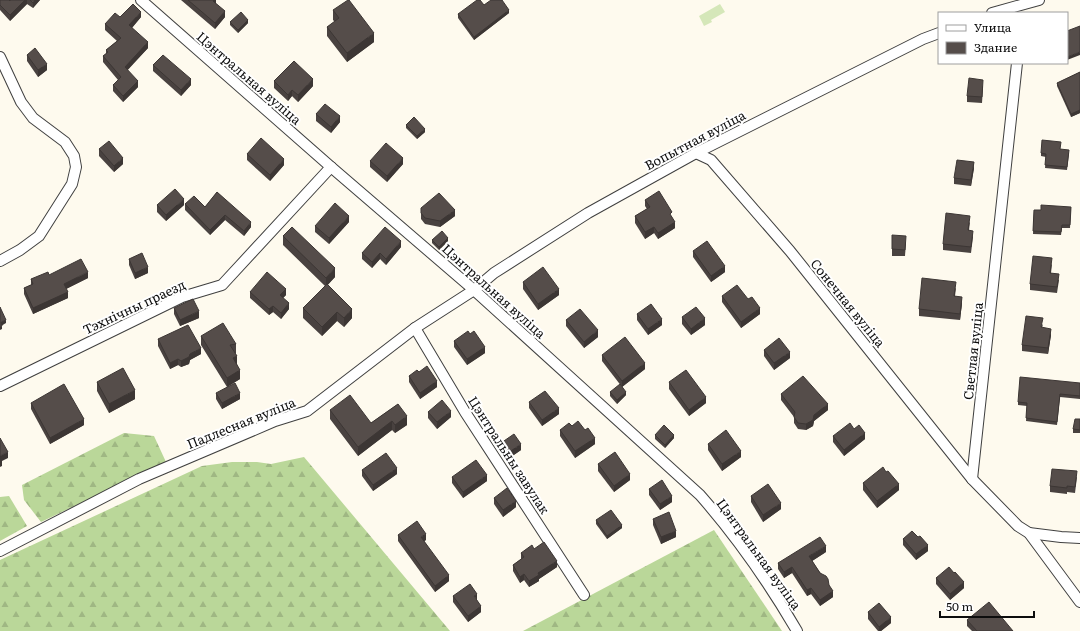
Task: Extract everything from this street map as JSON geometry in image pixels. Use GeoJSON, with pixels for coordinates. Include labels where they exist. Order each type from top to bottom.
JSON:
{"type":"FeatureCollection","features":[{"type":"Feature","properties":{"kind":"street","name":"Цэнтральная вуліца"},"geometry":{"type":"LineString","coordinates":[[142,0],[331,167],[474,290],[700,495],[721,519],[780,602],[797,631]]}},
{"type":"Feature","properties":{"kind":"street"},"geometry":{"type":"LineString","coordinates":[[998,12],[1039,0]]}},
{"type":"Feature","properties":{"kind":"street","name":"Вопытная вуліца"},"geometry":{"type":"LineString","coordinates":[[474,290],[494,273],[588,213],[696,153],[923,39],[938,33]]}},
{"type":"Feature","properties":{"kind":"street"},"geometry":{"type":"LineString","coordinates":[[0,57],[21,102],[33,118],[65,142],[74,156],[76,167],[72,184],[39,236],[20,250],[0,261]]}},
{"type":"Feature","properties":{"kind":"street","name":"Светлая вуліца"},"geometry":{"type":"LineString","coordinates":[[972,479],[1017,64]]}},
{"type":"Feature","properties":{"kind":"street","name":"Сонечная вуліца"},"geometry":{"type":"LineString","coordinates":[[696,153],[711,160],[790,251],[972,479]]}},
{"type":"Feature","properties":{"kind":"street","name":"Тэхнічны праезд"},"geometry":{"type":"LineString","coordinates":[[0,386],[182,297],[222,286],[331,167]]}},
{"type":"Feature","properties":{"kind":"street","name":"Падлесная вуліца"},"geometry":{"type":"LineString","coordinates":[[0,551],[139,479],[275,421],[307,411],[415,328],[474,290]]}},
{"type":"Feature","properties":{"kind":"street","name":"Цэнтральны завулак"},"geometry":{"type":"LineString","coordinates":[[415,328],[465,412],[584,595]]}},
{"type":"Feature","properties":{"kind":"street"},"geometry":{"type":"LineString","coordinates":[[972,479],[1018,526],[1029,533],[1080,602]]}},
{"type":"Feature","properties":{"kind":"street"},"geometry":{"type":"LineString","coordinates":[[1029,533],[1080,538]]}},
{"type":"Feature","properties":{"kind":"green space"},"geometry":{"type":"Polygon","coordinates":[[[720,4],[725,12],[704,26],[699,16],[720,4]]]}},
{"type":"Feature","properties":{"kind":"green space"},"geometry":{"type":"Polygon","coordinates":[[[124,433],[154,436],[166,462],[41,522],[24,500],[22,485],[124,433]]]}},
{"type":"Feature","properties":{"kind":"green space"},"geometry":{"type":"Polygon","coordinates":[[[304,457],[450,631],[0,631],[0,560],[202,466],[232,462],[257,462],[271,464],[304,457]]]}},
{"type":"Feature","properties":{"kind":"green space"},"geometry":{"type":"Polygon","coordinates":[[[9,496],[27,526],[0,541],[0,497],[9,496]]]}},
{"type":"Feature","properties":{"kind":"green space"},"geometry":{"type":"Polygon","coordinates":[[[714,530],[782,631],[523,631],[714,530]]]}},
{"type":"Feature","properties":{"kind":"building"},"geometry":{"type":"Polygon","coordinates":[[[0,0],[25,0],[10,15],[0,5],[0,0]]]}},
{"type":"Feature","properties":{"kind":"building"},"geometry":{"type":"Polygon","coordinates":[[[188,0],[214,0],[213,1],[225,11],[215,23],[188,0]]]}},
{"type":"Feature","properties":{"kind":"building"},"geometry":{"type":"Polygon","coordinates":[[[348,0],[374,33],[347,53],[327,27],[339,18],[333,10],[348,0]]]}},
{"type":"Feature","properties":{"kind":"building"},"geometry":{"type":"Polygon","coordinates":[[[477,0],[480,0],[484,5],[491,0],[502,0],[509,10],[474,37],[458,14],[477,0]]]}},
{"type":"Feature","properties":{"kind":"building"},"geometry":{"type":"Polygon","coordinates":[[[133,4],[141,12],[129,25],[148,42],[125,67],[138,81],[123,96],[113,85],[121,77],[103,56],[108,52],[106,50],[121,38],[105,24],[115,13],[120,17],[133,4]]]}},
{"type":"Feature","properties":{"kind":"building"},"geometry":{"type":"Polygon","coordinates":[[[241,12],[248,20],[238,30],[230,22],[241,12]]]}},
{"type":"Feature","properties":{"kind":"building"},"geometry":{"type":"Polygon","coordinates":[[[1080,26],[1080,52],[1068,57],[1068,31],[1080,26]]]}},
{"type":"Feature","properties":{"kind":"building"},"geometry":{"type":"Polygon","coordinates":[[[35,48],[47,64],[38,70],[27,55],[35,48]]]}},
{"type":"Feature","properties":{"kind":"building"},"geometry":{"type":"Polygon","coordinates":[[[163,55],[191,79],[181,90],[153,65],[163,55]]]}},
{"type":"Feature","properties":{"kind":"building"},"geometry":{"type":"Polygon","coordinates":[[[294,61],[313,79],[298,95],[292,90],[288,95],[274,81],[294,61]]]}},
{"type":"Feature","properties":{"kind":"building"},"geometry":{"type":"Polygon","coordinates":[[[1080,72],[1080,110],[1071,114],[1057,83],[1080,72]]]}},
{"type":"Feature","properties":{"kind":"building"},"geometry":{"type":"Polygon","coordinates":[[[969,78],[983,80],[982,97],[967,96],[969,78]]]}},
{"type":"Feature","properties":{"kind":"building"},"geometry":{"type":"Polygon","coordinates":[[[325,104],[340,116],[331,127],[316,114],[325,104]]]}},
{"type":"Feature","properties":{"kind":"building"},"geometry":{"type":"Polygon","coordinates":[[[414,117],[425,129],[417,136],[406,125],[414,117]]]}},
{"type":"Feature","properties":{"kind":"building"},"geometry":{"type":"Polygon","coordinates":[[[261,138],[284,159],[270,175],[247,154],[261,138]]]}},
{"type":"Feature","properties":{"kind":"building"},"geometry":{"type":"Polygon","coordinates":[[[1042,140],[1061,142],[1060,149],[1069,150],[1067,167],[1045,165],[1046,154],[1041,153],[1042,140]]]}},
{"type":"Feature","properties":{"kind":"building"},"geometry":{"type":"Polygon","coordinates":[[[109,141],[123,158],[114,166],[99,149],[109,141]]]}},
{"type":"Feature","properties":{"kind":"building"},"geometry":{"type":"Polygon","coordinates":[[[386,143],[403,158],[387,176],[370,161],[386,143]]]}},
{"type":"Feature","properties":{"kind":"building"},"geometry":{"type":"Polygon","coordinates":[[[957,160],[974,162],[971,180],[954,178],[957,160]]]}},
{"type":"Feature","properties":{"kind":"building"},"geometry":{"type":"Polygon","coordinates":[[[175,189],[184,199],[166,215],[157,205],[175,189]]]}},
{"type":"Feature","properties":{"kind":"building"},"geometry":{"type":"Polygon","coordinates":[[[659,191],[672,212],[670,214],[675,222],[658,233],[654,227],[645,232],[635,216],[650,207],[645,200],[659,191]]]}},
{"type":"Feature","properties":{"kind":"building"},"geometry":{"type":"Polygon","coordinates":[[[217,192],[251,222],[244,231],[225,215],[210,230],[185,204],[194,196],[205,207],[217,192]]]}},
{"type":"Feature","properties":{"kind":"building"},"geometry":{"type":"Polygon","coordinates":[[[439,193],[455,210],[440,221],[425,218],[421,213],[421,208],[439,193]]]}},
{"type":"Feature","properties":{"kind":"building"},"geometry":{"type":"Polygon","coordinates":[[[335,203],[349,216],[329,238],[315,226],[335,203]]]}},
{"type":"Feature","properties":{"kind":"building"},"geometry":{"type":"Polygon","coordinates":[[[1041,205],[1071,207],[1070,225],[1062,225],[1061,232],[1033,231],[1034,210],[1041,210],[1041,205]]]}},
{"type":"Feature","properties":{"kind":"building"},"geometry":{"type":"Polygon","coordinates":[[[946,213],[970,216],[968,230],[973,231],[971,247],[943,244],[946,213]]]}},
{"type":"Feature","properties":{"kind":"building"},"geometry":{"type":"Polygon","coordinates":[[[292,227],[335,268],[326,278],[283,236],[292,227]]]}},
{"type":"Feature","properties":{"kind":"building"},"geometry":{"type":"Polygon","coordinates":[[[385,227],[401,241],[386,259],[380,253],[372,262],[362,253],[385,227]]]}},
{"type":"Feature","properties":{"kind":"building"},"geometry":{"type":"Polygon","coordinates":[[[442,231],[448,238],[439,247],[432,240],[442,231]]]}},
{"type":"Feature","properties":{"kind":"building"},"geometry":{"type":"Polygon","coordinates":[[[892,235],[906,236],[905,250],[892,249],[892,235]]]}},
{"type":"Feature","properties":{"kind":"building"},"geometry":{"type":"Polygon","coordinates":[[[707,241],[725,266],[711,276],[693,251],[707,241]]]}},
{"type":"Feature","properties":{"kind":"building"},"geometry":{"type":"Polygon","coordinates":[[[142,253],[148,267],[135,273],[129,259],[142,253]]]}},
{"type":"Feature","properties":{"kind":"building"},"geometry":{"type":"Polygon","coordinates":[[[1033,256],[1052,258],[1050,273],[1059,274],[1057,287],[1030,284],[1033,256]]]}},
{"type":"Feature","properties":{"kind":"building"},"geometry":{"type":"Polygon","coordinates":[[[81,259],[88,272],[64,284],[68,292],[33,308],[24,288],[33,284],[31,279],[48,272],[49,275],[81,259]]]}},
{"type":"Feature","properties":{"kind":"building"},"geometry":{"type":"Polygon","coordinates":[[[543,267],[559,289],[538,304],[523,282],[543,267]]]}},
{"type":"Feature","properties":{"kind":"building"},"geometry":{"type":"Polygon","coordinates":[[[267,272],[286,289],[280,295],[289,303],[281,313],[273,306],[269,309],[250,292],[267,272]]]}},
{"type":"Feature","properties":{"kind":"building"},"geometry":{"type":"Polygon","coordinates":[[[922,278],[956,282],[954,296],[962,297],[960,314],[919,309],[922,278]]]}},
{"type":"Feature","properties":{"kind":"building"},"geometry":{"type":"Polygon","coordinates":[[[327,284],[352,309],[344,318],[337,312],[322,327],[303,308],[327,284]]]}},
{"type":"Feature","properties":{"kind":"building"},"geometry":{"type":"Polygon","coordinates":[[[737,285],[748,299],[752,297],[760,308],[741,322],[722,296],[737,285]]]}},
{"type":"Feature","properties":{"kind":"building"},"geometry":{"type":"Polygon","coordinates":[[[193,299],[199,311],[180,320],[174,308],[193,299]]]}},
{"type":"Feature","properties":{"kind":"building"},"geometry":{"type":"Polygon","coordinates":[[[651,304],[662,319],[648,329],[637,314],[651,304]]]}},
{"type":"Feature","properties":{"kind":"building"},"geometry":{"type":"Polygon","coordinates":[[[0,307],[6,320],[1,322],[2,326],[0,327],[0,307]]]}},
{"type":"Feature","properties":{"kind":"building"},"geometry":{"type":"Polygon","coordinates":[[[696,307],[705,318],[691,329],[682,317],[696,307]]]}},
{"type":"Feature","properties":{"kind":"building"},"geometry":{"type":"Polygon","coordinates":[[[580,309],[598,330],[584,342],[566,320],[580,309]]]}},
{"type":"Feature","properties":{"kind":"building"},"geometry":{"type":"Polygon","coordinates":[[[1026,316],[1043,318],[1041,327],[1051,329],[1048,348],[1022,345],[1026,316]]]}},
{"type":"Feature","properties":{"kind":"building"},"geometry":{"type":"Polygon","coordinates":[[[223,323],[236,344],[230,345],[237,356],[233,358],[240,370],[227,378],[201,336],[223,323]]]}},
{"type":"Feature","properties":{"kind":"building"},"geometry":{"type":"Polygon","coordinates":[[[188,325],[201,348],[181,361],[178,359],[170,363],[158,339],[188,325]]]}},
{"type":"Feature","properties":{"kind":"building"},"geometry":{"type":"Polygon","coordinates":[[[468,331],[470,334],[474,331],[485,347],[467,359],[454,341],[468,331]]]}},
{"type":"Feature","properties":{"kind":"building"},"geometry":{"type":"Polygon","coordinates":[[[625,337],[645,363],[622,381],[602,355],[625,337]]]}},
{"type":"Feature","properties":{"kind":"building"},"geometry":{"type":"Polygon","coordinates":[[[779,338],[790,352],[774,363],[764,350],[779,338]]]}},
{"type":"Feature","properties":{"kind":"building"},"geometry":{"type":"Polygon","coordinates":[[[427,366],[437,381],[420,393],[409,376],[417,370],[419,372],[427,366]]]}},
{"type":"Feature","properties":{"kind":"building"},"geometry":{"type":"Polygon","coordinates":[[[123,368],[135,390],[109,404],[97,382],[123,368]]]}},
{"type":"Feature","properties":{"kind":"building"},"geometry":{"type":"Polygon","coordinates":[[[686,370],[706,397],[689,410],[669,382],[686,370]]]}},
{"type":"Feature","properties":{"kind":"building"},"geometry":{"type":"Polygon","coordinates":[[[803,376],[828,404],[814,415],[813,420],[806,424],[798,423],[794,417],[795,412],[781,394],[803,376]]]}},
{"type":"Feature","properties":{"kind":"building"},"geometry":{"type":"Polygon","coordinates":[[[1020,377],[1080,383],[1080,396],[1060,394],[1057,422],[1026,418],[1027,403],[1018,402],[1020,377]]]}},
{"type":"Feature","properties":{"kind":"building"},"geometry":{"type":"Polygon","coordinates":[[[235,383],[240,393],[222,403],[216,393],[235,383]]]}},
{"type":"Feature","properties":{"kind":"building"},"geometry":{"type":"Polygon","coordinates":[[[64,384],[84,419],[50,438],[31,403],[64,384]]]}},
{"type":"Feature","properties":{"kind":"building"},"geometry":{"type":"Polygon","coordinates":[[[620,384],[626,392],[617,400],[610,392],[620,384]]]}},
{"type":"Feature","properties":{"kind":"building"},"geometry":{"type":"Polygon","coordinates":[[[545,391],[559,408],[542,420],[529,402],[545,391]]]}},
{"type":"Feature","properties":{"kind":"building"},"geometry":{"type":"Polygon","coordinates":[[[350,395],[371,423],[398,404],[407,416],[395,425],[392,421],[358,447],[330,410],[350,395]]]}},
{"type":"Feature","properties":{"kind":"building"},"geometry":{"type":"Polygon","coordinates":[[[442,400],[451,411],[437,422],[428,412],[442,400]]]}},
{"type":"Feature","properties":{"kind":"building"},"geometry":{"type":"Polygon","coordinates":[[[1075,419],[1080,419],[1080,430],[1073,429],[1075,419]]]}},
{"type":"Feature","properties":{"kind":"building"},"geometry":{"type":"Polygon","coordinates":[[[578,421],[585,430],[588,428],[595,438],[575,451],[560,430],[569,423],[572,426],[578,421]]]}},
{"type":"Feature","properties":{"kind":"building"},"geometry":{"type":"Polygon","coordinates":[[[850,423],[854,429],[859,425],[865,433],[844,450],[833,436],[850,423]]]}},
{"type":"Feature","properties":{"kind":"building"},"geometry":{"type":"Polygon","coordinates":[[[664,425],[674,435],[665,445],[655,435],[664,425]]]}},
{"type":"Feature","properties":{"kind":"building"},"geometry":{"type":"Polygon","coordinates":[[[726,430],[741,451],[722,464],[708,444],[726,430]]]}},
{"type":"Feature","properties":{"kind":"building"},"geometry":{"type":"Polygon","coordinates":[[[514,434],[521,444],[508,453],[501,443],[514,434]]]}},
{"type":"Feature","properties":{"kind":"building"},"geometry":{"type":"Polygon","coordinates":[[[0,438],[8,452],[0,456],[0,438]]]}},
{"type":"Feature","properties":{"kind":"building"},"geometry":{"type":"Polygon","coordinates":[[[615,452],[630,474],[614,486],[598,464],[615,452]]]}},
{"type":"Feature","properties":{"kind":"building"},"geometry":{"type":"Polygon","coordinates":[[[386,453],[397,468],[373,485],[362,470],[386,453]]]}},
{"type":"Feature","properties":{"kind":"building"},"geometry":{"type":"Polygon","coordinates":[[[476,460],[487,475],[463,492],[452,477],[476,460]]]}},
{"type":"Feature","properties":{"kind":"building"},"geometry":{"type":"Polygon","coordinates":[[[883,467],[886,472],[888,471],[899,484],[877,501],[863,483],[883,467]]]}},
{"type":"Feature","properties":{"kind":"building"},"geometry":{"type":"Polygon","coordinates":[[[1052,469],[1077,471],[1075,487],[1067,486],[1067,488],[1050,486],[1052,469]]]}},
{"type":"Feature","properties":{"kind":"building"},"geometry":{"type":"Polygon","coordinates":[[[662,480],[672,496],[660,504],[649,489],[662,480]]]}},
{"type":"Feature","properties":{"kind":"building"},"geometry":{"type":"Polygon","coordinates":[[[768,484],[781,503],[763,515],[751,496],[768,484]]]}},
{"type":"Feature","properties":{"kind":"building"},"geometry":{"type":"Polygon","coordinates":[[[507,488],[516,501],[503,510],[494,498],[507,488]]]}},
{"type":"Feature","properties":{"kind":"building"},"geometry":{"type":"Polygon","coordinates":[[[611,510],[622,525],[607,536],[596,520],[611,510]]]}},
{"type":"Feature","properties":{"kind":"building"},"geometry":{"type":"Polygon","coordinates":[[[669,512],[676,531],[661,537],[653,519],[669,512]]]}},
{"type":"Feature","properties":{"kind":"building"},"geometry":{"type":"Polygon","coordinates":[[[417,521],[426,534],[421,537],[449,575],[435,586],[398,535],[417,521]]]}},
{"type":"Feature","properties":{"kind":"building"},"geometry":{"type":"Polygon","coordinates":[[[912,531],[918,537],[920,536],[928,545],[916,554],[903,539],[912,531]]]}},
{"type":"Feature","properties":{"kind":"building"},"geometry":{"type":"Polygon","coordinates":[[[820,537],[826,546],[809,556],[820,573],[826,576],[833,591],[820,600],[811,588],[807,590],[792,567],[784,572],[778,563],[820,537]]]}},
{"type":"Feature","properties":{"kind":"building"},"geometry":{"type":"Polygon","coordinates":[[[544,542],[557,561],[538,573],[539,575],[529,581],[524,574],[520,577],[513,565],[524,557],[521,553],[532,545],[534,549],[544,542]]]}},
{"type":"Feature","properties":{"kind":"building"},"geometry":{"type":"Polygon","coordinates":[[[949,567],[964,582],[950,594],[936,578],[949,567]]]}},
{"type":"Feature","properties":{"kind":"building"},"geometry":{"type":"Polygon","coordinates":[[[470,584],[477,594],[474,596],[481,606],[468,616],[453,596],[470,584]]]}},
{"type":"Feature","properties":{"kind":"building"},"geometry":{"type":"Polygon","coordinates":[[[989,602],[1013,631],[977,631],[967,620],[989,602]]]}},
{"type":"Feature","properties":{"kind":"building"},"geometry":{"type":"Polygon","coordinates":[[[879,603],[891,617],[879,627],[868,612],[879,603]]]}}]}
